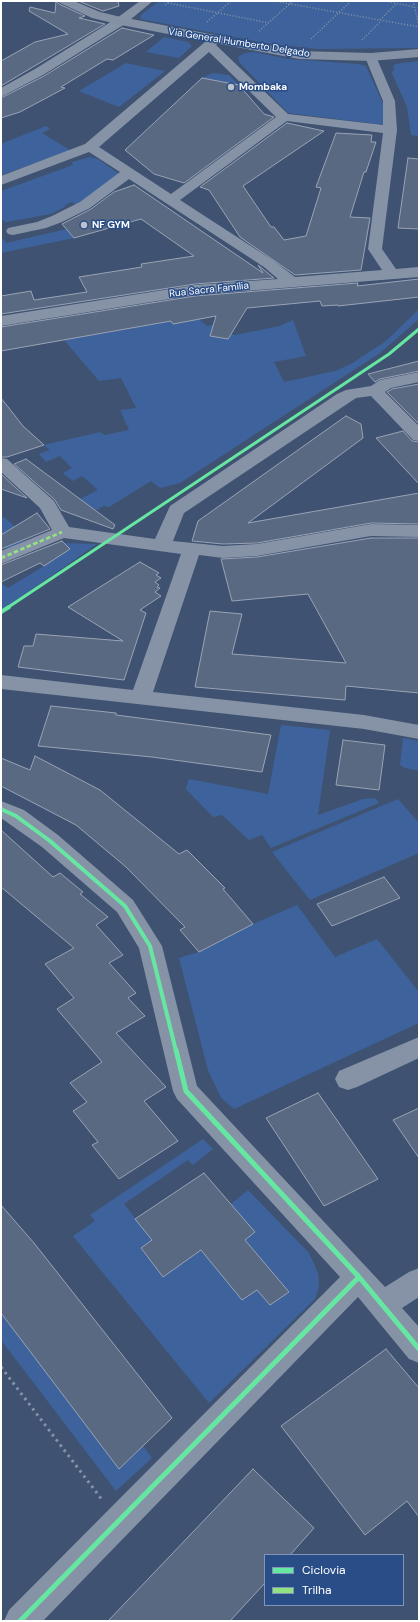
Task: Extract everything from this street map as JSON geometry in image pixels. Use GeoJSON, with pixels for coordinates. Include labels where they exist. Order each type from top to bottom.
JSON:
{"type":"FeatureCollection","features":[{"type":"Feature","properties":{"kind":"main road","name":"Via General Humberto Delgado"},"geometry":{"type":"LineString","coordinates":[[64,1],[96,15],[212,42],[299,55],[371,57],[417,54]]}},
{"type":"Feature","properties":{"kind":"street"},"geometry":{"type":"LineString","coordinates":[[1,93],[40,72],[121,21],[147,1]]}},
{"type":"Feature","properties":{"kind":"street"},"geometry":{"type":"LineString","coordinates":[[1,181],[90,147],[212,42],[284,117],[390,130]]}},
{"type":"Feature","properties":{"kind":"street"},"geometry":{"type":"LineString","coordinates":[[371,57],[389,101],[390,130],[375,249],[392,275]]}},
{"type":"Feature","properties":{"kind":"street"},"geometry":{"type":"LineString","coordinates":[[171,200],[284,117]]}},
{"type":"Feature","properties":{"kind":"street"},"geometry":{"type":"LineString","coordinates":[[90,147],[269,264],[291,282]]}},
{"type":"Feature","properties":{"kind":"street"},"geometry":{"type":"LineString","coordinates":[[13,231],[41,225],[85,205],[129,172]]}},
{"type":"Feature","properties":{"kind":"street","name":"Rua Sacra Família"},"geometry":{"type":"LineString","coordinates":[[1,321],[195,290],[419,272]]}},
{"type":"Feature","properties":{"kind":"street"},"geometry":{"type":"LineString","coordinates":[[162,546],[176,510],[343,398],[352,394],[376,390],[386,384],[419,377]]}},
{"type":"Feature","properties":{"kind":"street"},"geometry":{"type":"LineString","coordinates":[[376,390],[379,396],[419,436]]}},
{"type":"Feature","properties":{"kind":"street"},"geometry":{"type":"LineString","coordinates":[[1,463],[48,505],[62,532]]}},
{"type":"Feature","properties":{"kind":"street"},"geometry":{"type":"LineString","coordinates":[[1,558],[62,532],[162,546],[222,552],[257,550],[370,530],[419,530]]}},
{"type":"Feature","properties":{"kind":"street"},"geometry":{"type":"LineString","coordinates":[[141,697],[192,549]]}},
{"type":"Feature","properties":{"kind":"street"},"geometry":{"type":"LineString","coordinates":[[1,682],[364,722],[419,732]]}},
{"type":"Feature","properties":{"kind":"street"},"geometry":{"type":"LineString","coordinates":[[6,816],[50,841],[125,906],[150,946],[186,1091],[359,1277],[419,1348]]}},
{"type":"Feature","properties":{"kind":"street"},"geometry":{"type":"LineString","coordinates":[[348,1079],[419,1047]]}},
{"type":"Feature","properties":{"kind":"street"},"geometry":{"type":"LineString","coordinates":[[20,1621],[359,1277]]}},
{"type":"Feature","properties":{"kind":"street"},"geometry":{"type":"LineString","coordinates":[[382,1305],[419,1280]]}},
{"type":"Feature","properties":{"kind":"path"},"geometry":{"type":"LineString","coordinates":[[218,12],[231,1]]}},
{"type":"Feature","properties":{"kind":"path"},"geometry":{"type":"LineString","coordinates":[[274,1],[419,27],[413,1]]}},
{"type":"Feature","properties":{"kind":"path"},"geometry":{"type":"LineString","coordinates":[[257,33],[293,1]]}},
{"type":"Feature","properties":{"kind":"path"},"geometry":{"type":"LineString","coordinates":[[311,39],[351,1]]}},
{"type":"Feature","properties":{"kind":"path"},"geometry":{"type":"LineString","coordinates":[[385,1],[414,6]]}},
{"type":"Feature","properties":{"kind":"path"},"geometry":{"type":"LineString","coordinates":[[168,3],[269,23]]}},
{"type":"Feature","properties":{"kind":"path"},"geometry":{"type":"LineString","coordinates":[[358,45],[397,3]]}},
{"type":"Feature","properties":{"kind":"path"},"geometry":{"type":"LineString","coordinates":[[1,1367],[91,1487],[120,1521]]}},
{"type":"Feature","properties":{"kind":"shaded area"},"geometry":{"type":"Polygon","coordinates":[[[159,1],[419,1],[419,48],[318,49],[271,44],[140,19],[141,15],[159,1]]]}},
{"type":"Feature","properties":{"kind":"shaded area"},"geometry":{"type":"Polygon","coordinates":[[[164,37],[188,42],[192,46],[179,58],[146,52],[164,37]]]}},
{"type":"Feature","properties":{"kind":"shaded area"},"geometry":{"type":"Polygon","coordinates":[[[254,52],[289,59],[359,64],[366,66],[384,106],[385,125],[288,113],[239,62],[238,57],[245,53],[254,52]]]}},
{"type":"Feature","properties":{"kind":"shaded area"},"geometry":{"type":"Polygon","coordinates":[[[419,61],[419,136],[411,135],[407,107],[391,71],[394,71],[393,67],[395,64],[419,61]]]}},
{"type":"Feature","properties":{"kind":"shaded area"},"geometry":{"type":"Polygon","coordinates":[[[126,63],[165,71],[119,107],[79,91],[126,63]]]}},
{"type":"Feature","properties":{"kind":"shaded area"},"geometry":{"type":"Polygon","coordinates":[[[213,73],[229,75],[239,85],[202,78],[213,73]]]}},
{"type":"Feature","properties":{"kind":"shaded area"},"geometry":{"type":"Polygon","coordinates":[[[46,126],[50,129],[42,133],[73,152],[58,155],[1,175],[1,144],[46,126]]]}},
{"type":"Feature","properties":{"kind":"shaded area"},"geometry":{"type":"Polygon","coordinates":[[[90,157],[98,159],[119,174],[80,203],[75,205],[72,202],[51,214],[6,222],[1,219],[1,191],[73,165],[72,162],[90,157]]]}},
{"type":"Feature","properties":{"kind":"shaded area"},"geometry":{"type":"Polygon","coordinates":[[[67,229],[74,238],[1,253],[1,236],[6,243],[67,229]]]}},
{"type":"Feature","properties":{"kind":"shaded area"},"geometry":{"type":"Polygon","coordinates":[[[158,304],[173,324],[199,319],[207,326],[217,324],[230,334],[235,335],[280,326],[293,320],[306,356],[274,362],[284,382],[335,371],[351,364],[386,341],[419,309],[419,319],[380,353],[180,483],[160,488],[151,481],[109,507],[103,506],[97,510],[90,508],[80,499],[98,490],[82,476],[73,481],[63,473],[72,468],[60,456],[46,462],[39,454],[50,450],[44,445],[100,432],[105,435],[129,430],[120,410],[136,408],[121,378],[99,381],[64,340],[144,326],[158,304]]]}},
{"type":"Feature","properties":{"kind":"shaded area"},"geometry":{"type":"Polygon","coordinates":[[[4,517],[28,538],[9,551],[1,543],[1,518],[4,517]]]}},
{"type":"Feature","properties":{"kind":"shaded area"},"geometry":{"type":"Polygon","coordinates":[[[64,543],[97,544],[1,611],[1,583],[8,588],[44,566],[69,549],[64,543]]]}},
{"type":"Feature","properties":{"kind":"shaded area"},"geometry":{"type":"Polygon","coordinates":[[[281,725],[330,730],[318,815],[363,799],[375,798],[379,803],[271,848],[262,835],[249,840],[222,815],[213,817],[186,789],[189,779],[268,794],[281,725]]]}},
{"type":"Feature","properties":{"kind":"shaded area"},"geometry":{"type":"Polygon","coordinates":[[[403,738],[419,741],[419,771],[405,768],[400,765],[403,738]]]}},
{"type":"Feature","properties":{"kind":"shaded area"},"geometry":{"type":"Polygon","coordinates":[[[398,799],[419,823],[419,853],[310,900],[272,852],[398,799]]]}},
{"type":"Feature","properties":{"kind":"shaded area"},"geometry":{"type":"Polygon","coordinates":[[[297,905],[335,957],[377,939],[419,992],[419,998],[417,999],[419,1002],[419,1023],[234,1109],[221,1098],[208,1070],[179,958],[199,952],[253,924],[297,905]]]}},
{"type":"Feature","properties":{"kind":"shaded area"},"geometry":{"type":"Polygon","coordinates":[[[203,1139],[213,1149],[193,1165],[188,1160],[124,1204],[152,1240],[141,1249],[163,1276],[201,1250],[242,1300],[257,1290],[270,1305],[289,1292],[245,1240],[255,1232],[231,1204],[248,1190],[309,1253],[318,1273],[319,1286],[315,1299],[209,1403],[73,1236],[95,1221],[90,1215],[203,1139]]]}},
{"type":"Feature","properties":{"kind":"shaded area"},"geometry":{"type":"Polygon","coordinates":[[[1,1313],[119,1469],[143,1446],[152,1458],[116,1491],[1,1340],[1,1313]]]}},
{"type":"Feature","properties":{"kind":"building"},"geometry":{"type":"Polygon","coordinates":[[[56,1],[59,4],[85,16],[79,18],[105,24],[1,86],[1,61],[35,42],[68,34],[29,11],[30,7],[55,13],[56,1]]]}},
{"type":"Feature","properties":{"kind":"building"},"geometry":{"type":"Polygon","coordinates":[[[78,1],[118,1],[119,6],[103,11],[78,1]]]}},
{"type":"Feature","properties":{"kind":"building"},"geometry":{"type":"Polygon","coordinates":[[[122,28],[154,35],[113,60],[107,59],[61,87],[65,88],[20,112],[1,118],[1,98],[44,76],[122,28]]]}},
{"type":"Feature","properties":{"kind":"building"},"geometry":{"type":"Polygon","coordinates":[[[202,78],[239,85],[264,114],[274,117],[184,183],[154,174],[125,150],[202,78]]]}},
{"type":"Feature","properties":{"kind":"building"},"geometry":{"type":"Polygon","coordinates":[[[287,123],[324,131],[243,186],[271,227],[274,227],[284,240],[306,236],[321,188],[316,187],[336,133],[372,135],[371,142],[376,142],[366,172],[364,172],[350,217],[370,218],[361,270],[295,275],[240,237],[209,190],[200,187],[287,123]]]}},
{"type":"Feature","properties":{"kind":"building"},"geometry":{"type":"Polygon","coordinates":[[[408,158],[419,159],[419,229],[398,228],[408,158]]]}},
{"type":"Feature","properties":{"kind":"building"},"geometry":{"type":"Polygon","coordinates":[[[134,185],[263,273],[258,265],[274,278],[195,284],[1,314],[1,296],[31,291],[34,300],[87,292],[79,277],[142,267],[141,264],[194,256],[141,219],[74,238],[62,224],[91,209],[114,192],[134,185]]]}},
{"type":"Feature","properties":{"kind":"building"},"geometry":{"type":"Polygon","coordinates":[[[419,279],[419,297],[338,306],[322,306],[320,301],[247,308],[228,339],[210,336],[216,316],[173,324],[171,321],[1,351],[1,327],[195,296],[358,283],[357,286],[419,279]]]}},
{"type":"Feature","properties":{"kind":"building"},"geometry":{"type":"Polygon","coordinates":[[[419,361],[419,371],[380,379],[375,382],[368,374],[419,361]]]}},
{"type":"Feature","properties":{"kind":"building"},"geometry":{"type":"Polygon","coordinates":[[[419,384],[419,424],[387,392],[392,389],[419,384]]]}},
{"type":"Feature","properties":{"kind":"building"},"geometry":{"type":"Polygon","coordinates":[[[1,398],[23,426],[44,445],[7,457],[1,457],[1,398]]]}},
{"type":"Feature","properties":{"kind":"building"},"geometry":{"type":"Polygon","coordinates":[[[346,416],[361,424],[363,438],[248,523],[419,493],[419,524],[371,523],[257,543],[223,544],[192,541],[198,521],[346,416]]]}},
{"type":"Feature","properties":{"kind":"building"},"geometry":{"type":"Polygon","coordinates":[[[403,431],[412,441],[419,442],[419,484],[376,438],[403,431]]]}},
{"type":"Feature","properties":{"kind":"building"},"geometry":{"type":"Polygon","coordinates":[[[26,459],[115,525],[113,529],[61,510],[55,500],[14,464],[26,459]]]}},
{"type":"Feature","properties":{"kind":"building"},"geometry":{"type":"Polygon","coordinates":[[[1,474],[27,498],[1,489],[1,474]]]}},
{"type":"Feature","properties":{"kind":"building"},"geometry":{"type":"Polygon","coordinates":[[[37,513],[50,529],[1,549],[1,535],[37,513]]]}},
{"type":"Feature","properties":{"kind":"building"},"geometry":{"type":"Polygon","coordinates":[[[371,538],[419,538],[419,693],[346,686],[345,700],[195,687],[210,611],[242,614],[232,654],[346,663],[308,594],[232,601],[221,559],[257,557],[371,538]]]}},
{"type":"Feature","properties":{"kind":"building"},"geometry":{"type":"Polygon","coordinates":[[[62,541],[70,549],[44,566],[40,563],[1,582],[1,565],[62,541]]]}},
{"type":"Feature","properties":{"kind":"building"},"geometry":{"type":"Polygon","coordinates":[[[140,562],[159,573],[156,575],[161,578],[155,582],[159,585],[157,587],[160,588],[155,592],[161,596],[140,610],[146,613],[124,680],[18,667],[24,646],[33,646],[36,634],[123,641],[68,607],[140,562]]]}},
{"type":"Feature","properties":{"kind":"building"},"geometry":{"type":"Polygon","coordinates":[[[51,706],[116,713],[116,715],[271,735],[262,772],[152,757],[38,746],[51,706]]]}},
{"type":"Feature","properties":{"kind":"building"},"geometry":{"type":"Polygon","coordinates":[[[343,740],[385,745],[379,790],[336,785],[343,740]]]}},
{"type":"Feature","properties":{"kind":"building"},"geometry":{"type":"Polygon","coordinates":[[[35,756],[100,790],[179,854],[187,850],[225,888],[223,889],[253,924],[199,952],[180,930],[185,927],[126,867],[76,825],[1,786],[1,758],[30,770],[35,756]]]}},
{"type":"Feature","properties":{"kind":"building"},"geometry":{"type":"Polygon","coordinates":[[[1,830],[53,877],[60,873],[83,892],[80,894],[108,917],[96,925],[123,955],[109,963],[136,993],[128,998],[145,1016],[116,1033],[166,1087],[144,1101],[178,1141],[119,1179],[92,1145],[98,1142],[73,1111],[87,1102],[70,1083],[102,1062],[57,1009],[74,998],[45,964],[74,948],[1,887],[1,830]]]}},
{"type":"Feature","properties":{"kind":"building"},"geometry":{"type":"Polygon","coordinates":[[[384,877],[400,898],[332,926],[317,904],[384,877]]]}},
{"type":"Feature","properties":{"kind":"building"},"geometry":{"type":"Polygon","coordinates":[[[318,1093],[378,1179],[324,1206],[266,1118],[318,1093]]]}},
{"type":"Feature","properties":{"kind":"building"},"geometry":{"type":"Polygon","coordinates":[[[419,1108],[419,1158],[393,1120],[419,1108]]]}},
{"type":"Feature","properties":{"kind":"building"},"geometry":{"type":"Polygon","coordinates":[[[204,1173],[255,1232],[245,1240],[289,1292],[270,1305],[257,1290],[242,1300],[201,1250],[163,1277],[141,1248],[152,1240],[135,1219],[204,1173]]]}},
{"type":"Feature","properties":{"kind":"building"},"geometry":{"type":"Polygon","coordinates":[[[1,1205],[34,1243],[172,1418],[119,1469],[1,1313],[1,1205]]]}},
{"type":"Feature","properties":{"kind":"building"},"geometry":{"type":"Polygon","coordinates":[[[386,1349],[419,1388],[419,1517],[407,1501],[365,1535],[281,1426],[386,1349]]]}},
{"type":"Feature","properties":{"kind":"building"},"geometry":{"type":"Polygon","coordinates":[[[253,1469],[314,1528],[291,1554],[264,1554],[264,1584],[230,1621],[108,1621],[253,1469]]]}},
{"type":"Feature","properties":{"kind":"marked path"},"geometry":{"type":"LineString","coordinates":[[1,558],[62,532]]}},
{"type":"Feature","properties":{"kind":"cycle path"},"geometry":{"type":"LineString","coordinates":[[1,612],[389,354],[419,329]]}},
{"type":"Feature","properties":{"kind":"cycle path"},"geometry":{"type":"LineString","coordinates":[[1,809],[16,816],[50,841],[125,906],[150,946],[186,1091],[359,1277],[419,1349]]}},
{"type":"Feature","properties":{"kind":"cycle path"},"geometry":{"type":"LineString","coordinates":[[20,1621],[359,1277]]}},
{"type":"Feature","properties":{"kind":"place","name":"Mombaka"},"geometry":{"type":"Point","coordinates":[231,87]}},
{"type":"Feature","properties":{"kind":"place","name":"NF GYM"},"geometry":{"type":"Point","coordinates":[84,225]}}]}
